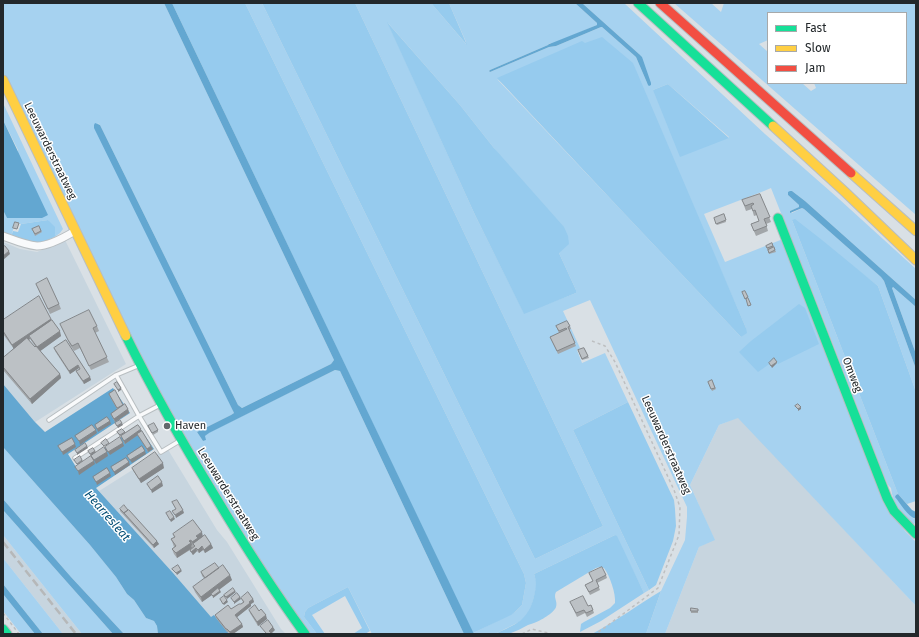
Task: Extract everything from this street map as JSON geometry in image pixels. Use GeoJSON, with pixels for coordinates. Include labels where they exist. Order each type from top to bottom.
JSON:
{"type":"FeatureCollection","features":[{"type":"Feature","properties":{"kind":"main road"},"geometry":{"type":"LineString","coordinates":[[638,3],[845,192],[916,260]]}},
{"type":"Feature","properties":{"kind":"main road"},"geometry":{"type":"LineString","coordinates":[[660,3],[916,232]]}},
{"type":"Feature","properties":{"kind":"main road","name":"Leeuwarderstraatweg"},"geometry":{"type":"LineString","coordinates":[[3,80],[160,404],[270,585],[305,634]]}},
{"type":"Feature","properties":{"kind":"main road"},"geometry":{"type":"LineString","coordinates":[[845,192],[916,253]]}},
{"type":"Feature","properties":{"kind":"main road"},"geometry":{"type":"LineString","coordinates":[[895,213],[916,228]]}},
{"type":"Feature","properties":{"kind":"main road","name":"Omweg"},"geometry":{"type":"LineString","coordinates":[[778,218],[887,498],[894,511],[916,534]]}},
{"type":"Feature","properties":{"kind":"main road"},"geometry":{"type":"LineString","coordinates":[[3,629],[7,634]]}},
{"type":"Feature","properties":{"kind":"street"},"geometry":{"type":"LineString","coordinates":[[3,236],[30,245],[42,245],[75,231]]}},
{"type":"Feature","properties":{"kind":"lane"},"geometry":{"type":"LineString","coordinates":[[49,420],[116,376],[140,365]]}},
{"type":"Feature","properties":{"kind":"lane"},"geometry":{"type":"LineString","coordinates":[[116,376],[162,452],[181,440]]}},
{"type":"Feature","properties":{"kind":"lane"},"geometry":{"type":"LineString","coordinates":[[75,458],[160,404]]}},
{"type":"Feature","properties":{"kind":"path","name":"Leeuwarderstraatweg"},"geometry":{"type":"LineString","coordinates":[[592,341],[605,346],[615,362],[674,490],[680,507],[679,535],[658,588],[596,634]]}},
{"type":"Feature","properties":{"kind":"path"},"geometry":{"type":"LineString","coordinates":[[3,613],[20,634]]}},
{"type":"Feature","properties":{"kind":"path"},"geometry":{"type":"LineString","coordinates":[[522,634],[532,629],[552,634]]}},
{"type":"Feature","properties":{"kind":"shaded area"},"geometry":{"type":"Polygon","coordinates":[[[3,3],[164,3],[334,360],[331,364],[242,408],[238,405],[98,123],[234,413],[197,432],[203,441],[208,433],[335,370],[340,371],[464,634],[372,634],[348,587],[308,608],[304,617],[317,634],[309,634],[215,488],[148,373],[3,72],[3,3]]]}},
{"type":"Feature","properties":{"kind":"shaded area"},"geometry":{"type":"Polygon","coordinates":[[[172,3],[245,3],[524,574],[526,583],[522,605],[511,615],[473,633],[172,3]]]}},
{"type":"Feature","properties":{"kind":"shaded area"},"geometry":{"type":"Polygon","coordinates":[[[245,3],[262,3],[535,559],[603,526],[355,3],[431,3],[466,44],[449,3],[575,3],[597,23],[597,25],[552,44],[550,43],[489,71],[490,72],[549,47],[556,46],[602,27],[636,57],[648,85],[639,54],[582,3],[624,3],[765,134],[916,269],[916,300],[805,201],[792,191],[788,195],[799,205],[799,207],[790,211],[792,213],[802,208],[804,209],[884,281],[916,369],[916,392],[878,286],[792,220],[898,494],[896,495],[914,519],[916,519],[916,523],[911,525],[897,509],[891,488],[884,476],[771,188],[704,214],[725,262],[783,239],[889,510],[905,531],[916,542],[916,606],[738,418],[719,425],[690,485],[715,540],[699,547],[665,634],[646,634],[661,591],[685,540],[687,507],[590,300],[563,311],[580,348],[577,350],[582,363],[605,353],[628,402],[573,430],[649,590],[644,593],[615,535],[534,574],[536,589],[532,604],[527,615],[519,622],[495,634],[474,634],[473,633],[515,612],[522,605],[526,583],[524,574],[245,3]],[[388,23],[475,215],[524,313],[576,293],[559,253],[494,148],[460,105],[388,23]],[[497,79],[741,337],[746,328],[704,232],[497,79]],[[668,84],[653,90],[729,138],[729,137],[668,84]]]}},
{"type":"Feature","properties":{"kind":"shaded area"},"geometry":{"type":"Polygon","coordinates":[[[262,3],[355,3],[603,526],[535,559],[262,3]]]}},
{"type":"Feature","properties":{"kind":"shaded area"},"geometry":{"type":"Polygon","coordinates":[[[431,3],[449,3],[467,45],[431,3]]]}},
{"type":"Feature","properties":{"kind":"shaded area"},"geometry":{"type":"Polygon","coordinates":[[[674,3],[711,3],[721,12],[724,3],[916,3],[916,215],[674,3]]]}},
{"type":"Feature","properties":{"kind":"shaded area"},"geometry":{"type":"Polygon","coordinates":[[[387,22],[460,105],[494,148],[564,227],[568,236],[569,244],[559,253],[576,293],[524,314],[475,215],[387,22]]]}},
{"type":"Feature","properties":{"kind":"shaded area"},"geometry":{"type":"Polygon","coordinates":[[[602,37],[633,63],[746,328],[747,333],[741,337],[497,78],[582,41],[585,43],[602,37]]]}},
{"type":"Feature","properties":{"kind":"shaded area"},"geometry":{"type":"Polygon","coordinates":[[[668,84],[729,138],[680,157],[653,90],[668,84]]]}},
{"type":"Feature","properties":{"kind":"shaded area"},"geometry":{"type":"Polygon","coordinates":[[[3,103],[63,229],[56,236],[48,220],[21,224],[15,223],[11,237],[3,234],[3,210],[7,218],[18,150],[3,120],[3,103]]]}},
{"type":"Feature","properties":{"kind":"shaded area"},"geometry":{"type":"Polygon","coordinates":[[[795,219],[878,286],[916,392],[916,501],[907,504],[898,494],[792,220],[795,219]]]}},
{"type":"Feature","properties":{"kind":"shaded area"},"geometry":{"type":"Polygon","coordinates":[[[48,220],[55,227],[56,236],[50,239],[34,242],[11,237],[13,231],[18,232],[21,224],[48,220]]]}},
{"type":"Feature","properties":{"kind":"shaded area"},"geometry":{"type":"Polygon","coordinates":[[[65,240],[126,364],[29,426],[3,393],[3,242],[20,249],[37,252],[65,240]]]}},
{"type":"Feature","properties":{"kind":"shaded area"},"geometry":{"type":"Polygon","coordinates":[[[892,288],[916,307],[916,354],[892,288]]]}},
{"type":"Feature","properties":{"kind":"shaded area"},"geometry":{"type":"Polygon","coordinates":[[[799,304],[805,308],[819,344],[778,364],[775,360],[758,372],[739,352],[799,304]]]}},
{"type":"Feature","properties":{"kind":"shaded area"},"geometry":{"type":"Polygon","coordinates":[[[628,402],[674,500],[676,526],[673,541],[656,585],[649,590],[573,430],[628,402]]]}},
{"type":"Feature","properties":{"kind":"shaded area"},"geometry":{"type":"Polygon","coordinates":[[[739,417],[916,606],[916,634],[665,634],[699,547],[714,539],[690,485],[719,425],[739,417]]]}},
{"type":"Feature","properties":{"kind":"shaded area"},"geometry":{"type":"Polygon","coordinates":[[[3,447],[90,545],[116,577],[127,594],[134,600],[146,618],[154,621],[157,626],[158,634],[124,634],[71,577],[3,499],[3,447]]]}},
{"type":"Feature","properties":{"kind":"shaded area"},"geometry":{"type":"Polygon","coordinates":[[[167,448],[217,530],[227,542],[281,629],[286,634],[218,634],[96,493],[167,448]]]}},
{"type":"Feature","properties":{"kind":"shaded area"},"geometry":{"type":"Polygon","coordinates":[[[3,510],[113,634],[82,634],[3,535],[3,510]]]}},
{"type":"Feature","properties":{"kind":"shaded area"},"geometry":{"type":"Polygon","coordinates":[[[3,535],[82,634],[63,634],[3,558],[3,535]]]}},
{"type":"Feature","properties":{"kind":"shaded area"},"geometry":{"type":"Polygon","coordinates":[[[615,535],[617,536],[644,593],[601,621],[580,632],[581,624],[610,608],[615,603],[614,590],[606,571],[604,568],[596,568],[556,592],[556,607],[553,612],[537,622],[511,633],[495,634],[520,621],[525,616],[531,604],[535,590],[536,582],[534,574],[615,535]]]}},
{"type":"Feature","properties":{"kind":"shaded area"},"geometry":{"type":"Polygon","coordinates":[[[3,558],[63,634],[43,634],[3,584],[3,558]]]}},
{"type":"Feature","properties":{"kind":"shaded area"},"geometry":{"type":"Polygon","coordinates":[[[348,587],[370,631],[365,634],[353,634],[362,628],[345,596],[312,615],[325,634],[317,634],[304,617],[305,612],[308,608],[348,587]]]}},
{"type":"Feature","properties":{"kind":"shaded area"},"geometry":{"type":"Polygon","coordinates":[[[661,591],[646,634],[592,634],[610,624],[661,591]]]}},
{"type":"Feature","properties":{"kind":"shaded area"},"geometry":{"type":"Polygon","coordinates":[[[3,594],[35,634],[21,634],[3,611],[3,594]]]}},
{"type":"Feature","properties":{"kind":"water"},"geometry":{"type":"Polygon","coordinates":[[[164,3],[172,3],[474,634],[464,634],[340,371],[335,370],[209,433],[205,436],[206,440],[203,441],[197,432],[234,413],[94,128],[95,123],[100,125],[238,405],[242,408],[331,364],[334,360],[164,3]]]}},
{"type":"Feature","properties":{"kind":"water"},"geometry":{"type":"Polygon","coordinates":[[[575,3],[582,3],[642,57],[651,85],[648,85],[636,57],[602,27],[556,46],[549,47],[490,72],[489,71],[549,44],[597,25],[597,23],[575,3]]]}},
{"type":"Feature","properties":{"kind":"water"},"geometry":{"type":"Polygon","coordinates":[[[3,120],[48,215],[42,218],[7,218],[3,210],[3,120]]]}},
{"type":"Feature","properties":{"kind":"water"},"geometry":{"type":"Polygon","coordinates":[[[790,191],[805,201],[916,300],[916,307],[893,287],[892,288],[916,354],[916,369],[884,281],[804,209],[802,208],[790,213],[790,211],[799,207],[799,205],[788,195],[788,192],[790,191]]]}},
{"type":"Feature","properties":{"kind":"water","name":"Hearresleat"},"geometry":{"type":"Polygon","coordinates":[[[3,384],[45,432],[113,388],[130,413],[68,454],[76,467],[136,427],[139,427],[154,449],[96,488],[211,617],[214,615],[229,634],[158,634],[157,626],[154,621],[146,618],[134,600],[127,594],[116,577],[90,545],[3,447],[3,384]]]}},
{"type":"Feature","properties":{"kind":"water"},"geometry":{"type":"Polygon","coordinates":[[[898,494],[912,510],[916,512],[916,519],[907,513],[895,497],[898,494]]]}},
{"type":"Feature","properties":{"kind":"water"},"geometry":{"type":"Polygon","coordinates":[[[3,499],[71,577],[124,634],[113,634],[3,510],[3,499]]]}},
{"type":"Feature","properties":{"kind":"water"},"geometry":{"type":"Polygon","coordinates":[[[3,584],[43,634],[35,634],[3,594],[3,584]]]}},
{"type":"Feature","properties":{"kind":"building"},"geometry":{"type":"Polygon","coordinates":[[[760,194],[770,217],[764,219],[767,226],[754,231],[751,224],[759,221],[755,210],[753,211],[751,206],[754,204],[745,206],[742,200],[760,194]]]}},
{"type":"Feature","properties":{"kind":"building"},"geometry":{"type":"Polygon","coordinates":[[[724,214],[726,220],[716,224],[714,218],[724,214]]]}},
{"type":"Feature","properties":{"kind":"building"},"geometry":{"type":"Polygon","coordinates":[[[15,222],[19,223],[17,229],[13,228],[15,222]]]}},
{"type":"Feature","properties":{"kind":"building"},"geometry":{"type":"Polygon","coordinates":[[[39,226],[41,231],[35,234],[32,229],[39,226]]]}},
{"type":"Feature","properties":{"kind":"building"},"geometry":{"type":"Polygon","coordinates":[[[772,243],[773,246],[767,248],[766,246],[772,243]]]}},
{"type":"Feature","properties":{"kind":"building"},"geometry":{"type":"Polygon","coordinates":[[[5,246],[9,251],[3,256],[3,247],[5,246]]]}},
{"type":"Feature","properties":{"kind":"building"},"geometry":{"type":"Polygon","coordinates":[[[774,247],[775,250],[769,253],[768,250],[774,247]]]}},
{"type":"Feature","properties":{"kind":"building"},"geometry":{"type":"Polygon","coordinates":[[[47,278],[59,304],[48,309],[36,284],[47,278]]]}},
{"type":"Feature","properties":{"kind":"building"},"geometry":{"type":"Polygon","coordinates":[[[745,291],[748,297],[745,299],[742,292],[745,291]]]}},
{"type":"Feature","properties":{"kind":"building"},"geometry":{"type":"Polygon","coordinates":[[[39,296],[51,319],[12,345],[3,331],[3,320],[39,296]]]}},
{"type":"Feature","properties":{"kind":"building"},"geometry":{"type":"Polygon","coordinates":[[[748,298],[751,305],[748,306],[746,299],[748,298]]]}},
{"type":"Feature","properties":{"kind":"building"},"geometry":{"type":"Polygon","coordinates":[[[89,310],[97,326],[93,328],[107,357],[89,366],[78,343],[72,346],[60,324],[89,310]]]}},
{"type":"Feature","properties":{"kind":"building"},"geometry":{"type":"Polygon","coordinates":[[[52,320],[60,331],[37,347],[29,336],[52,320]]]}},
{"type":"Feature","properties":{"kind":"building"},"geometry":{"type":"Polygon","coordinates":[[[567,321],[575,343],[557,351],[550,337],[567,329],[566,328],[559,331],[556,326],[567,321]]]}},
{"type":"Feature","properties":{"kind":"building"},"geometry":{"type":"Polygon","coordinates":[[[27,338],[35,347],[36,346],[60,374],[30,399],[3,367],[3,358],[27,338]]]}},
{"type":"Feature","properties":{"kind":"building"},"geometry":{"type":"Polygon","coordinates":[[[66,340],[90,377],[83,381],[76,371],[80,369],[78,365],[69,371],[54,348],[66,340]]]}},
{"type":"Feature","properties":{"kind":"building"},"geometry":{"type":"Polygon","coordinates":[[[584,348],[588,356],[582,359],[578,350],[584,348]]]}},
{"type":"Feature","properties":{"kind":"building"},"geometry":{"type":"Polygon","coordinates":[[[774,358],[777,362],[771,366],[769,363],[774,358]]]}},
{"type":"Feature","properties":{"kind":"building"},"geometry":{"type":"Polygon","coordinates":[[[712,380],[715,388],[711,389],[708,382],[712,380]]]}},
{"type":"Feature","properties":{"kind":"building"},"geometry":{"type":"Polygon","coordinates":[[[117,382],[121,388],[118,390],[114,384],[117,382]]]}},
{"type":"Feature","properties":{"kind":"building"},"geometry":{"type":"Polygon","coordinates":[[[115,390],[123,405],[117,408],[109,394],[115,390]]]}},
{"type":"Feature","properties":{"kind":"building"},"geometry":{"type":"Polygon","coordinates":[[[125,404],[128,409],[114,419],[111,414],[125,404]]]}},
{"type":"Feature","properties":{"kind":"building"},"geometry":{"type":"Polygon","coordinates":[[[798,404],[801,407],[798,409],[795,406],[798,404]]]}},
{"type":"Feature","properties":{"kind":"building"},"geometry":{"type":"Polygon","coordinates":[[[107,417],[110,421],[97,429],[95,425],[107,417]]]}},
{"type":"Feature","properties":{"kind":"building"},"geometry":{"type":"Polygon","coordinates":[[[120,420],[122,423],[117,426],[115,423],[120,420]]]}},
{"type":"Feature","properties":{"kind":"building"},"geometry":{"type":"Polygon","coordinates":[[[154,423],[158,430],[152,433],[148,426],[154,423]]]}},
{"type":"Feature","properties":{"kind":"building"},"geometry":{"type":"Polygon","coordinates":[[[92,425],[96,430],[79,441],[75,436],[92,425]]]}},
{"type":"Feature","properties":{"kind":"building"},"geometry":{"type":"Polygon","coordinates":[[[138,425],[141,429],[124,441],[121,436],[138,425]]]}},
{"type":"Feature","properties":{"kind":"building"},"geometry":{"type":"Polygon","coordinates":[[[122,429],[125,432],[120,435],[117,432],[122,429]]]}},
{"type":"Feature","properties":{"kind":"building"},"geometry":{"type":"Polygon","coordinates":[[[142,431],[151,446],[147,449],[137,434],[142,431]]]}},
{"type":"Feature","properties":{"kind":"building"},"geometry":{"type":"Polygon","coordinates":[[[120,437],[123,443],[108,452],[105,447],[120,437]]]}},
{"type":"Feature","properties":{"kind":"building"},"geometry":{"type":"Polygon","coordinates":[[[72,438],[75,444],[62,452],[58,446],[72,438]]]}},
{"type":"Feature","properties":{"kind":"building"},"geometry":{"type":"Polygon","coordinates":[[[106,439],[109,443],[104,446],[101,443],[106,439]]]}},
{"type":"Feature","properties":{"kind":"building"},"geometry":{"type":"Polygon","coordinates":[[[85,443],[87,446],[77,453],[75,450],[85,443]]]}},
{"type":"Feature","properties":{"kind":"building"},"geometry":{"type":"Polygon","coordinates":[[[142,446],[145,451],[130,460],[127,456],[142,446]]]}},
{"type":"Feature","properties":{"kind":"building"},"geometry":{"type":"Polygon","coordinates":[[[104,447],[107,452],[94,460],[91,456],[104,447]]]}},
{"type":"Feature","properties":{"kind":"building"},"geometry":{"type":"Polygon","coordinates":[[[93,448],[95,451],[90,454],[88,451],[93,448]]]}},
{"type":"Feature","properties":{"kind":"building"},"geometry":{"type":"Polygon","coordinates":[[[155,452],[163,463],[139,479],[132,468],[155,452]]]}},
{"type":"Feature","properties":{"kind":"building"},"geometry":{"type":"Polygon","coordinates":[[[80,456],[82,460],[77,464],[74,460],[80,456]]]}},
{"type":"Feature","properties":{"kind":"building"},"geometry":{"type":"Polygon","coordinates":[[[91,456],[94,461],[78,471],[75,467],[91,456]]]}},
{"type":"Feature","properties":{"kind":"building"},"geometry":{"type":"Polygon","coordinates":[[[126,458],[129,462],[114,472],[111,467],[126,458]]]}},
{"type":"Feature","properties":{"kind":"building"},"geometry":{"type":"Polygon","coordinates":[[[107,468],[110,473],[96,482],[93,477],[107,468]]]}},
{"type":"Feature","properties":{"kind":"building"},"geometry":{"type":"Polygon","coordinates":[[[158,476],[162,482],[151,490],[147,484],[158,476]]]}},
{"type":"Feature","properties":{"kind":"building"},"geometry":{"type":"Polygon","coordinates":[[[177,500],[183,510],[175,515],[172,511],[176,509],[172,502],[177,500]]]}},
{"type":"Feature","properties":{"kind":"building"},"geometry":{"type":"Polygon","coordinates":[[[124,505],[128,510],[124,513],[120,509],[124,505]]]}},
{"type":"Feature","properties":{"kind":"building"},"geometry":{"type":"Polygon","coordinates":[[[129,510],[157,541],[153,545],[124,513],[129,510]]]}},
{"type":"Feature","properties":{"kind":"building"},"geometry":{"type":"Polygon","coordinates":[[[170,511],[174,517],[170,520],[166,513],[170,511]]]}},
{"type":"Feature","properties":{"kind":"building"},"geometry":{"type":"Polygon","coordinates":[[[193,520],[202,532],[196,536],[198,538],[192,542],[191,540],[189,541],[191,543],[176,553],[172,549],[176,546],[171,539],[175,537],[173,534],[193,520]]]}},
{"type":"Feature","properties":{"kind":"building"},"geometry":{"type":"Polygon","coordinates":[[[205,535],[211,544],[204,550],[202,546],[198,550],[196,548],[191,552],[190,550],[195,546],[193,544],[205,535]]]}},
{"type":"Feature","properties":{"kind":"building"},"geometry":{"type":"Polygon","coordinates":[[[215,563],[219,568],[205,578],[201,572],[215,563]]]}},
{"type":"Feature","properties":{"kind":"building"},"geometry":{"type":"Polygon","coordinates":[[[178,565],[181,570],[176,573],[172,569],[178,565]]]}},
{"type":"Feature","properties":{"kind":"building"},"geometry":{"type":"Polygon","coordinates":[[[223,565],[230,575],[201,597],[193,587],[223,565]]]}},
{"type":"Feature","properties":{"kind":"building"},"geometry":{"type":"Polygon","coordinates":[[[602,567],[606,575],[596,580],[599,587],[589,592],[585,585],[593,581],[589,573],[602,567]]]}},
{"type":"Feature","properties":{"kind":"building"},"geometry":{"type":"Polygon","coordinates":[[[218,588],[220,591],[213,596],[211,594],[218,588]]]}},
{"type":"Feature","properties":{"kind":"building"},"geometry":{"type":"Polygon","coordinates":[[[233,588],[235,591],[226,597],[224,595],[233,588]]]}},
{"type":"Feature","properties":{"kind":"building"},"geometry":{"type":"Polygon","coordinates":[[[248,592],[253,599],[235,615],[242,624],[230,632],[215,615],[228,605],[231,609],[244,602],[241,598],[248,592]]]}},
{"type":"Feature","properties":{"kind":"building"},"geometry":{"type":"Polygon","coordinates":[[[237,593],[240,597],[234,602],[231,598],[237,593]]]}},
{"type":"Feature","properties":{"kind":"building"},"geometry":{"type":"Polygon","coordinates":[[[224,596],[227,600],[223,604],[220,599],[224,596]]]}},
{"type":"Feature","properties":{"kind":"building"},"geometry":{"type":"Polygon","coordinates":[[[583,596],[588,606],[591,605],[593,610],[586,613],[584,610],[576,613],[570,602],[583,596]]]}},
{"type":"Feature","properties":{"kind":"building"},"geometry":{"type":"Polygon","coordinates":[[[255,605],[259,611],[261,609],[266,615],[257,622],[249,610],[255,605]]]}},
{"type":"Feature","properties":{"kind":"building"},"geometry":{"type":"Polygon","coordinates":[[[691,608],[698,609],[698,611],[691,611],[691,608]]]}},
{"type":"Feature","properties":{"kind":"building"},"geometry":{"type":"Polygon","coordinates":[[[268,620],[273,627],[269,631],[271,633],[270,634],[264,634],[266,633],[260,626],[268,620]]]}},
{"type":"Feature","properties":{"kind":"railway"},"geometry":{"type":"LineString","coordinates":[[3,542],[76,634]]}},
{"type":"Feature","properties":{"kind":"traffic: fast"},"geometry":{"type":"LineString","coordinates":[[638,3],[773,126]]}},
{"type":"Feature","properties":{"kind":"traffic: fast"},"geometry":{"type":"LineString","coordinates":[[778,218],[887,498],[894,511],[916,534]]}},
{"type":"Feature","properties":{"kind":"traffic: fast"},"geometry":{"type":"LineString","coordinates":[[126,336],[180,437],[236,531],[258,566],[305,634]]}},
{"type":"Feature","properties":{"kind":"traffic: fast"},"geometry":{"type":"LineString","coordinates":[[3,629],[7,634]]}},
{"type":"Feature","properties":{"kind":"traffic: slow"},"geometry":{"type":"LineString","coordinates":[[3,80],[126,336]]}},
{"type":"Feature","properties":{"kind":"traffic: slow"},"geometry":{"type":"LineString","coordinates":[[773,126],[916,260]]}},
{"type":"Feature","properties":{"kind":"traffic: slow"},"geometry":{"type":"LineString","coordinates":[[851,173],[916,231]]}},
{"type":"Feature","properties":{"kind":"traffic: jam"},"geometry":{"type":"LineString","coordinates":[[660,3],[851,173]]}},
{"type":"Feature","properties":{"kind":"place","name":"Haven"},"geometry":{"type":"Point","coordinates":[167,426]}}]}
